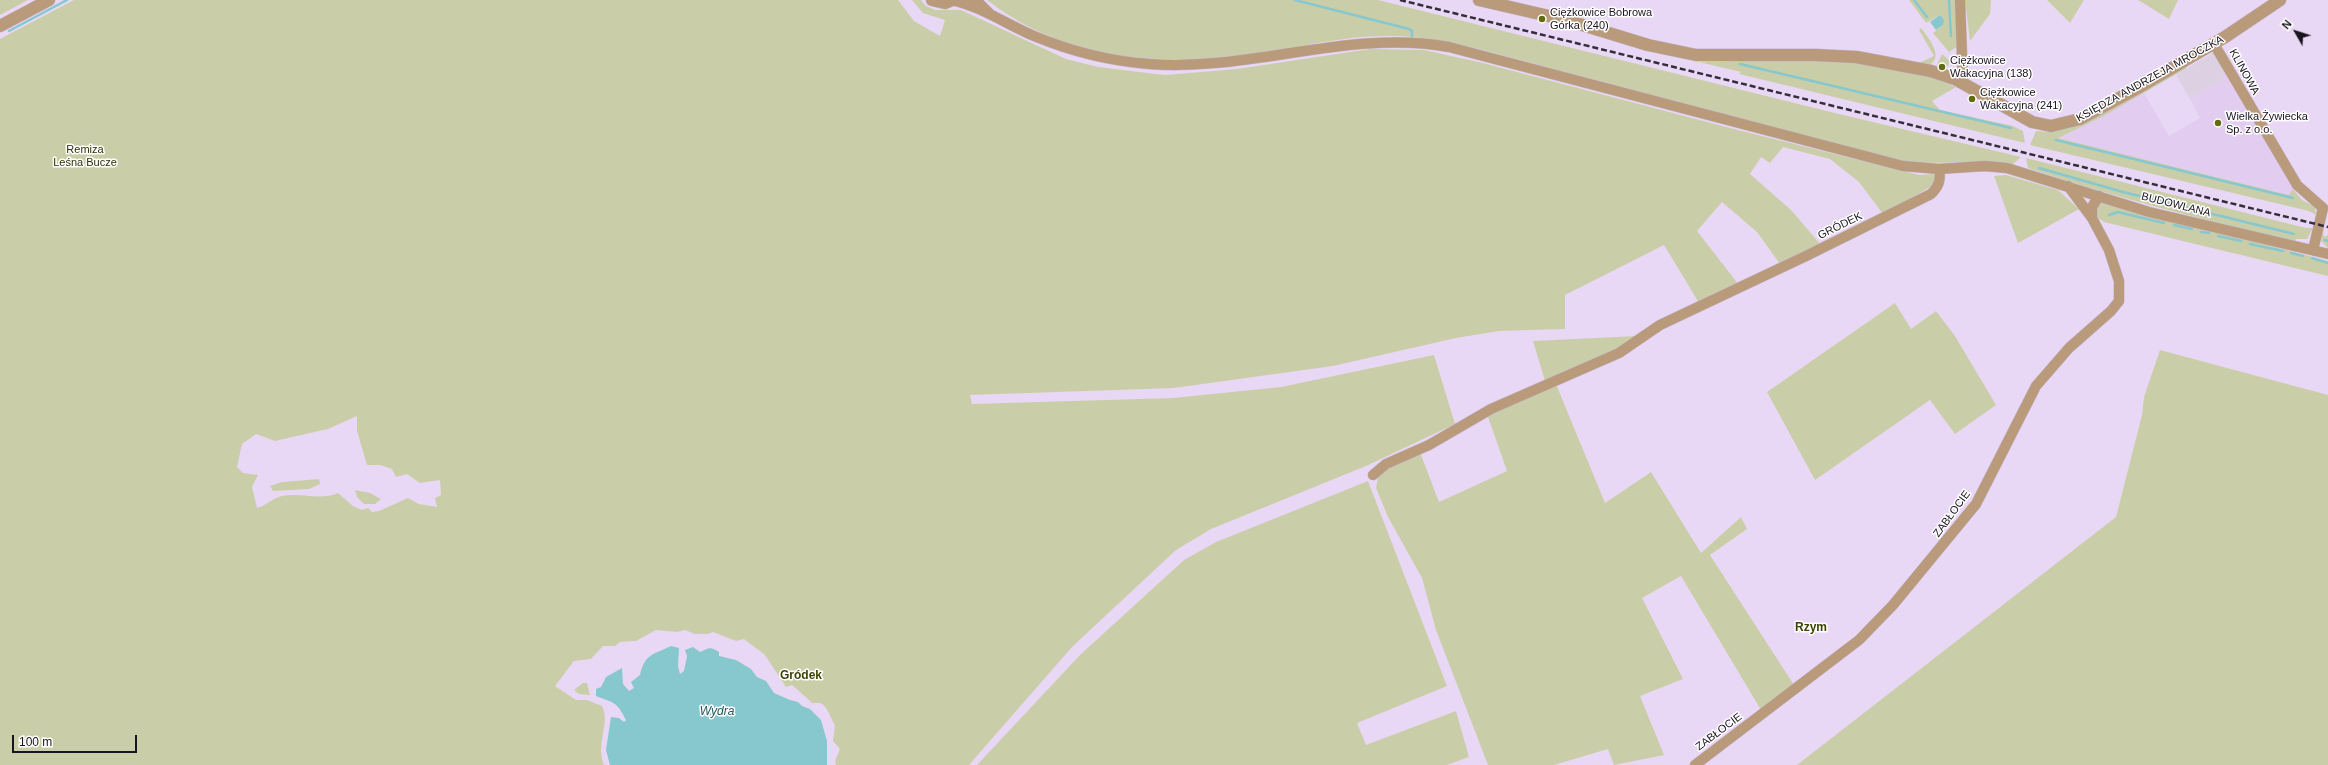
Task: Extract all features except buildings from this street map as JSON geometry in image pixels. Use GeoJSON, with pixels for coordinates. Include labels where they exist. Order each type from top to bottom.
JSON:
{"type":"FeatureCollection","features":[{"type":"Feature","properties":{"kind":"street"},"geometry":{"type":"LineString","coordinates":[[0,26],[49,0]]}},
{"type":"Feature","properties":{"kind":"street"},"geometry":{"type":"LineString","coordinates":[[932,0],[945,3],[952,0],[991,14],[1035,37],[1073,50],[1108,59],[1148,64],[1200,65],[1222,63],[1380,42],[1436,45],[1481,54],[1697,114],[1903,166],[1939,169]]}},
{"type":"Feature","properties":{"kind":"street"},"geometry":{"type":"LineString","coordinates":[[976,0],[991,14]]}},
{"type":"Feature","properties":{"kind":"street","name":"KSIĘDZA ANDRZEJA MROCZKA"},"geometry":{"type":"LineString","coordinates":[[1479,0],[1566,20],[1648,45],[1688,54],[1703,56],[1815,55],[1856,58],[1931,71],[1963,83],[2032,122],[2044,126],[2061,126],[2088,115],[2214,44],[2280,0]]}},
{"type":"Feature","properties":{"kind":"street"},"geometry":{"type":"LineString","coordinates":[[1960,0],[1963,83]]}},
{"type":"Feature","properties":{"kind":"street","name":"KLINOWA"},"geometry":{"type":"LineString","coordinates":[[2214,44],[2232,77],[2297,185],[2323,208],[2313,250]]}},
{"type":"Feature","properties":{"kind":"street","name":"BUDOWLANA"},"geometry":{"type":"LineString","coordinates":[[1939,169],[1985,166],[2020,172],[2149,212],[2328,254]]}},
{"type":"Feature","properties":{"kind":"street","name":"GRÓDEK"},"geometry":{"type":"LineString","coordinates":[[1373,474],[1386,464],[1428,445],[1491,409],[1619,353],[1660,325],[1806,256],[1930,194],[1937,187],[1941,179],[1939,169]]}},
{"type":"Feature","properties":{"kind":"street","name":"ZABŁOCIE"},"geometry":{"type":"LineString","coordinates":[[1695,765],[1859,640],[1893,605],[1976,504],[2036,386],[2069,348],[2119,301],[2119,281],[2109,250],[2092,218],[2068,186]]}},
{"type":"Feature","properties":{"kind":"street"},"geometry":{"type":"LineString","coordinates":[[2092,218],[2092,207],[2099,196]]}},
{"type":"Feature","properties":{"kind":"shaded area"},"geometry":{"type":"Polygon","coordinates":[[[2214,52],[2225,74],[2220,82],[2190,99],[2176,75],[2214,52]]]}},
{"type":"Feature","properties":{"kind":"shaded area"},"geometry":{"type":"Polygon","coordinates":[[[2225,74],[2293,189],[2289,195],[2058,138],[2144,93],[2169,136],[2200,118],[2190,99],[2220,82],[2225,74]]]}},
{"type":"Feature","properties":{"kind":"green space"},"geometry":{"type":"Polygon","coordinates":[[[0,0],[28,0],[0,15],[0,0]]]}},
{"type":"Feature","properties":{"kind":"green space","name":"Remiza Leśna Bucze"},"geometry":{"type":"Polygon","coordinates":[[[74,0],[898,0],[914,21],[940,36],[945,20],[923,13],[912,0],[921,0],[926,6],[935,10],[961,10],[1066,59],[1098,67],[1165,75],[1237,69],[1370,49],[1424,50],[1483,63],[1730,128],[1919,175],[1933,174],[1936,180],[1932,186],[1883,214],[1859,182],[1830,159],[1783,147],[1770,163],[1761,157],[1750,174],[1791,210],[1821,245],[1780,264],[1757,232],[1722,202],[1697,231],[1739,285],[1699,303],[1664,245],[1565,295],[1565,329],[1499,331],[1456,338],[1333,366],[1174,388],[970,395],[972,404],[1173,398],[1281,387],[1434,355],[1455,424],[1366,466],[1211,529],[1176,550],[1072,647],[969,765],[836,765],[835,761],[840,749],[833,741],[835,725],[829,712],[820,703],[812,703],[792,685],[786,687],[765,655],[744,639],[736,641],[713,632],[708,634],[695,634],[685,630],[677,632],[656,630],[636,641],[620,642],[615,646],[603,646],[591,659],[574,661],[555,686],[576,700],[587,700],[602,706],[605,719],[601,749],[604,765],[0,765],[0,39],[74,0]],[[357,416],[328,429],[275,441],[256,434],[242,444],[237,467],[243,473],[258,475],[252,487],[257,508],[275,498],[282,496],[324,496],[338,493],[353,506],[362,510],[368,508],[372,512],[379,511],[408,498],[419,504],[437,507],[435,498],[441,495],[440,480],[420,483],[407,474],[396,477],[392,469],[380,465],[367,465],[357,431],[357,416]]]}},
{"type":"Feature","properties":{"kind":"green space"},"geometry":{"type":"Polygon","coordinates":[[[987,0],[1378,0],[1839,114],[2021,157],[2012,165],[1900,161],[1479,49],[1414,37],[1358,37],[1258,53],[1222,57],[1151,59],[1116,55],[1083,48],[1050,36],[1018,21],[987,0]]]}},
{"type":"Feature","properties":{"kind":"green space"},"geometry":{"type":"Polygon","coordinates":[[[1909,0],[1956,0],[1958,46],[1949,52],[1933,33],[1943,25],[1940,15],[1926,23],[1909,0]]]}},
{"type":"Feature","properties":{"kind":"green space"},"geometry":{"type":"Polygon","coordinates":[[[1965,0],[1991,0],[1990,14],[1970,41],[1965,0]]]}},
{"type":"Feature","properties":{"kind":"green space"},"geometry":{"type":"Polygon","coordinates":[[[2047,0],[2084,0],[2070,23],[2047,0]]]}},
{"type":"Feature","properties":{"kind":"green space"},"geometry":{"type":"Polygon","coordinates":[[[2138,0],[2178,0],[2169,19],[2138,0]]]}},
{"type":"Feature","properties":{"kind":"green space"},"geometry":{"type":"Polygon","coordinates":[[[1921,28],[1934,47],[1935,57],[1934,61],[1929,65],[1919,63],[1934,56],[1919,30],[1921,28]]]}},
{"type":"Feature","properties":{"kind":"green space"},"geometry":{"type":"Polygon","coordinates":[[[1942,54],[1950,61],[1946,70],[1936,67],[1942,54]]]}},
{"type":"Feature","properties":{"kind":"green space"},"geometry":{"type":"Polygon","coordinates":[[[1802,59],[1868,64],[1935,78],[1956,87],[1932,101],[1940,110],[2013,126],[2023,131],[2025,143],[1739,74],[1741,72],[1699,62],[1802,59]]]}},
{"type":"Feature","properties":{"kind":"green space"},"geometry":{"type":"Polygon","coordinates":[[[2185,66],[2187,68],[2102,117],[2058,138],[2289,195],[2293,189],[2302,200],[2315,207],[2316,215],[2309,211],[2030,145],[2036,131],[2051,132],[2077,126],[2185,66]]]}},
{"type":"Feature","properties":{"kind":"green space"},"geometry":{"type":"Polygon","coordinates":[[[2026,158],[2306,228],[2313,228],[2307,239],[2296,239],[2295,242],[2161,208],[2061,179],[2028,168],[2026,158]]]}},
{"type":"Feature","properties":{"kind":"green space"},"geometry":{"type":"Polygon","coordinates":[[[2006,175],[2058,190],[2079,209],[2018,243],[1994,176],[2006,175]]]}},
{"type":"Feature","properties":{"kind":"green space"},"geometry":{"type":"Polygon","coordinates":[[[2105,202],[2328,261],[2328,276],[2104,222],[2098,218],[2095,211],[2099,204],[2105,202]]]}},
{"type":"Feature","properties":{"kind":"green space"},"geometry":{"type":"Polygon","coordinates":[[[2323,230],[2324,237],[2328,235],[2328,248],[2321,241],[2323,230]]]}},
{"type":"Feature","properties":{"kind":"green space"},"geometry":{"type":"Polygon","coordinates":[[[1895,303],[1911,329],[1936,311],[1955,336],[1996,405],[1955,434],[1930,400],[1815,480],[1767,392],[1895,303]]]}},
{"type":"Feature","properties":{"kind":"green space"},"geometry":{"type":"Polygon","coordinates":[[[1636,336],[1625,346],[1545,381],[1533,341],[1636,336]]]}},
{"type":"Feature","properties":{"kind":"green space"},"geometry":{"type":"Polygon","coordinates":[[[2160,350],[2328,395],[2328,765],[1797,765],[2116,517],[2142,415],[2144,397],[2160,350]]]}},
{"type":"Feature","properties":{"kind":"green space"},"geometry":{"type":"Polygon","coordinates":[[[1556,384],[1605,503],[1651,472],[1701,553],[1741,517],[1747,529],[1710,555],[1794,685],[1761,710],[1681,576],[1642,598],[1683,679],[1640,696],[1664,755],[1614,765],[1608,749],[1554,765],[1488,765],[1436,630],[1422,578],[1388,517],[1376,488],[1379,472],[1420,452],[1439,502],[1507,471],[1487,414],[1556,384]]]}},
{"type":"Feature","properties":{"kind":"green space"},"geometry":{"type":"Polygon","coordinates":[[[319,479],[320,484],[309,489],[273,491],[270,486],[282,482],[319,479]]]}},
{"type":"Feature","properties":{"kind":"green space"},"geometry":{"type":"Polygon","coordinates":[[[1368,481],[1447,686],[1357,723],[1366,745],[1456,711],[1469,757],[1447,765],[977,765],[1080,655],[1184,560],[1216,542],[1368,481]]]}},
{"type":"Feature","properties":{"kind":"green space"},"geometry":{"type":"Polygon","coordinates":[[[355,490],[370,493],[381,499],[375,504],[364,504],[357,497],[355,490]]]}},
{"type":"Feature","properties":{"kind":"green space"},"geometry":{"type":"Polygon","coordinates":[[[583,683],[587,683],[590,695],[579,694],[574,690],[583,683]]]}},
{"type":"Feature","properties":{"kind":"water"},"geometry":{"type":"Polygon","coordinates":[[[1940,15],[1944,20],[1943,25],[1936,30],[1930,22],[1940,15]]]}},
{"type":"Feature","properties":{"kind":"water","name":"Wydra"},"geometry":{"type":"Polygon","coordinates":[[[671,646],[679,648],[678,666],[680,674],[684,671],[687,656],[685,650],[693,647],[700,652],[711,648],[719,652],[719,656],[736,660],[751,669],[757,677],[766,681],[774,693],[798,702],[802,706],[810,709],[821,720],[827,741],[827,765],[610,765],[606,750],[611,717],[619,718],[624,722],[626,720],[620,709],[615,704],[596,696],[596,689],[601,687],[606,677],[622,668],[623,684],[629,691],[634,688],[631,682],[640,675],[647,659],[650,656],[671,646]]]}},
{"type":"Feature","properties":{"kind":"waterway"},"geometry":{"type":"LineString","coordinates":[[9,31],[67,0]]}},
{"type":"Feature","properties":{"kind":"waterway"},"geometry":{"type":"LineString","coordinates":[[1295,0],[1409,29],[1412,31],[1412,37]]}},
{"type":"Feature","properties":{"kind":"waterway"},"geometry":{"type":"LineString","coordinates":[[1914,0],[1927,17]]}},
{"type":"Feature","properties":{"kind":"waterway"},"geometry":{"type":"LineString","coordinates":[[1949,0],[1951,36]]}},
{"type":"Feature","properties":{"kind":"waterway"},"geometry":{"type":"LineString","coordinates":[[1740,64],[2011,128]]}},
{"type":"Feature","properties":{"kind":"waterway"},"geometry":{"type":"LineString","coordinates":[[2056,140],[2293,198]]}},
{"type":"Feature","properties":{"kind":"waterway"},"geometry":{"type":"LineString","coordinates":[[2039,168],[2123,192],[2294,234]]}},
{"type":"Feature","properties":{"kind":"waterway"},"geometry":{"type":"LineString","coordinates":[[2109,215],[2118,212],[2164,223]]}},
{"type":"Feature","properties":{"kind":"waterway"},"geometry":{"type":"LineString","coordinates":[[2174,225],[2192,229]]}},
{"type":"Feature","properties":{"kind":"waterway"},"geometry":{"type":"LineString","coordinates":[[2201,232],[2209,233]]}},
{"type":"Feature","properties":{"kind":"waterway"},"geometry":{"type":"LineString","coordinates":[[2218,236],[2241,241]]}},
{"type":"Feature","properties":{"kind":"waterway"},"geometry":{"type":"LineString","coordinates":[[2250,244],[2283,251]]}},
{"type":"Feature","properties":{"kind":"waterway"},"geometry":{"type":"LineString","coordinates":[[2291,253],[2303,256]]}},
{"type":"Feature","properties":{"kind":"waterway"},"geometry":{"type":"LineString","coordinates":[[2312,258],[2328,263]]}},
{"type":"Feature","properties":{"kind":"railway"},"geometry":{"type":"LineString","coordinates":[[1400,0],[2328,227]]}},
{"type":"Feature","properties":{"kind":"place","name":"Ciężkowice Bobrowa Górka (240)"},"geometry":{"type":"Point","coordinates":[1542,19]}},
{"type":"Feature","properties":{"kind":"place","name":"Ciężkowice Wakacyjna (138)"},"geometry":{"type":"Point","coordinates":[1942,67]}},
{"type":"Feature","properties":{"kind":"place","name":"Ciężkowice Wakacyjna (241)"},"geometry":{"type":"Point","coordinates":[1972,99]}},
{"type":"Feature","properties":{"kind":"place","name":"Wielka Żywiecka Sp. z o.o."},"geometry":{"type":"Point","coordinates":[2218,123]}},
{"type":"Feature","properties":{"kind":"district","name":"Rzym"},"geometry":{"type":"Point","coordinates":[1811,628]}},
{"type":"Feature","properties":{"kind":"district","name":"Gródek"},"geometry":{"type":"Point","coordinates":[801,676]}}]}
